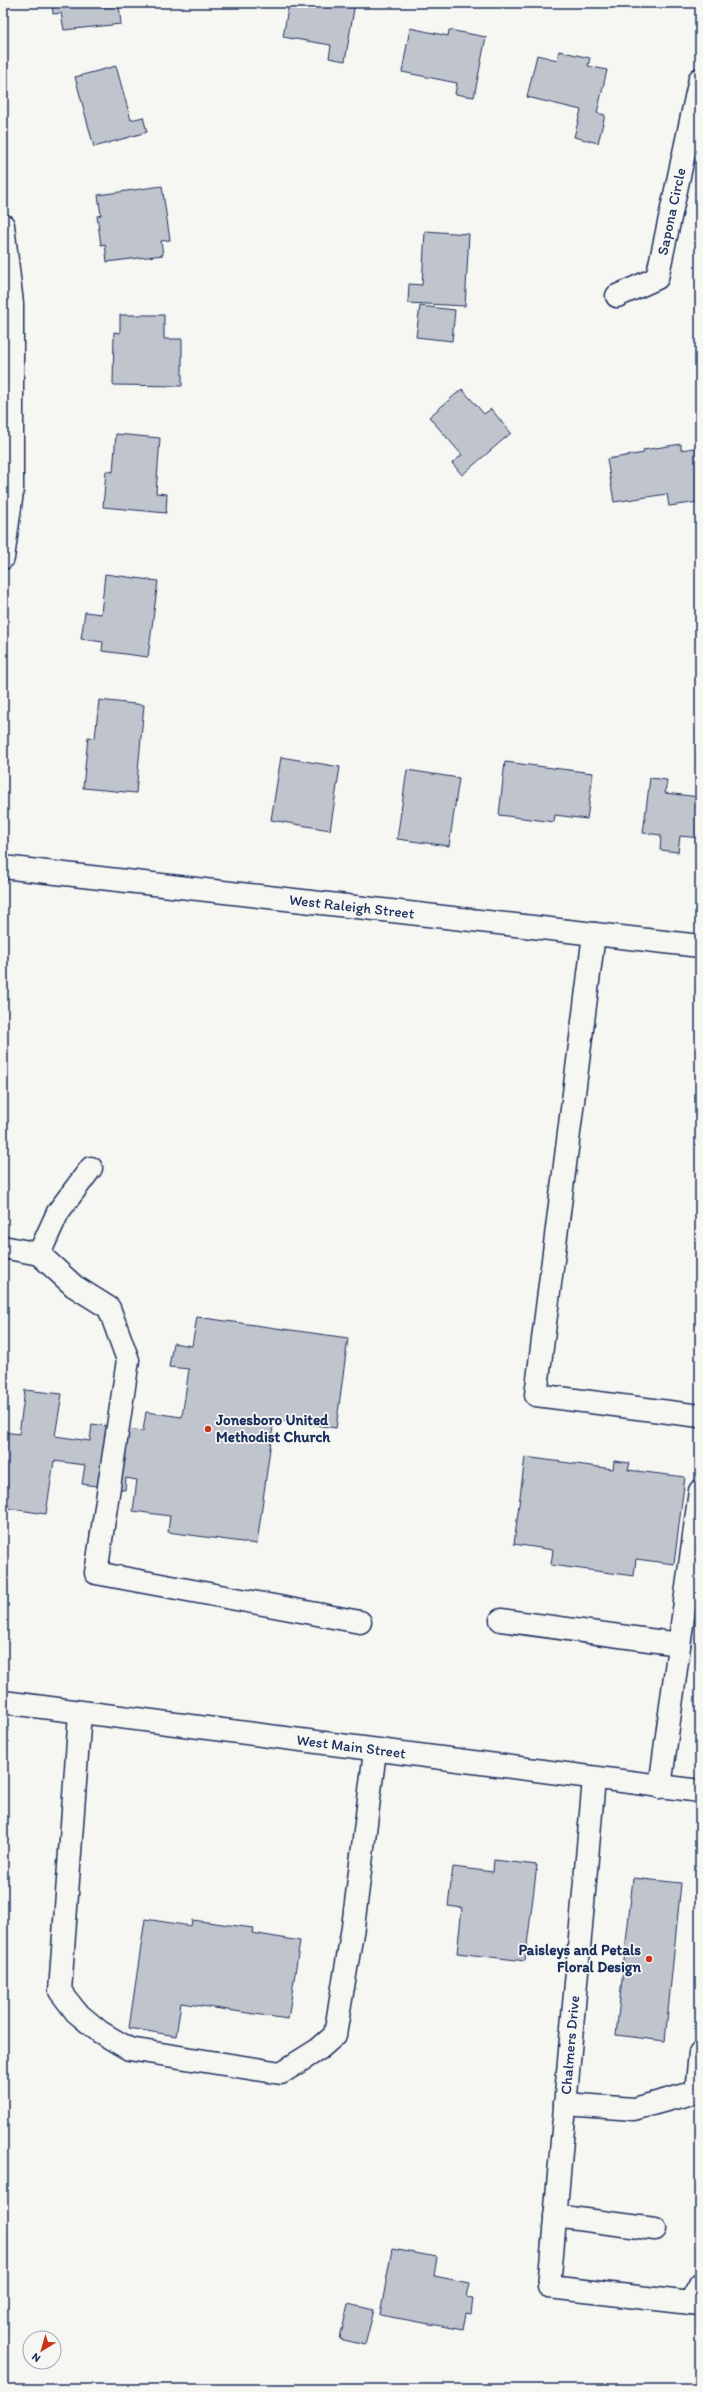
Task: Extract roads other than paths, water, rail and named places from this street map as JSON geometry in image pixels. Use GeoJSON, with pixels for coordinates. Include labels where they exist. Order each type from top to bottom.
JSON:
{"type":"FeatureCollection","features":[{"type":"Feature","properties":{"kind":"street","name":"Sapona Circle"},"geometry":{"type":"LineString","coordinates":[[617,296],[657,278],[700,79]]}},
{"type":"Feature","properties":{"kind":"street"},"geometry":{"type":"LineString","coordinates":[[3,225],[12,304],[12,492],[3,558]]}},
{"type":"Feature","properties":{"kind":"street","name":"West Raleigh Street"},"geometry":{"type":"LineString","coordinates":[[3,867],[700,946]]}},
{"type":"Feature","properties":{"kind":"street"},"geometry":{"type":"LineString","coordinates":[[594,934],[536,1395],[700,1416]]}},
{"type":"Feature","properties":{"kind":"street"},"geometry":{"type":"LineString","coordinates":[[39,1254],[58,1212],[91,1168]]}},
{"type":"Feature","properties":{"kind":"street"},"geometry":{"type":"LineString","coordinates":[[3,1247],[39,1254],[74,1286],[109,1308],[128,1360],[96,1573],[360,1622]]}},
{"type":"Feature","properties":{"kind":"street"},"geometry":{"type":"LineString","coordinates":[[660,1787],[700,1491]]}},
{"type":"Feature","properties":{"kind":"street"},"geometry":{"type":"LineString","coordinates":[[501,1620],[679,1644]]}},
{"type":"Feature","properties":{"kind":"street","name":"West Main Street"},"geometry":{"type":"LineString","coordinates":[[3,1702],[594,1779],[700,1791]]}},
{"type":"Feature","properties":{"kind":"street"},"geometry":{"type":"LineString","coordinates":[[80,1712],[60,1991],[76,2012],[100,2032],[129,2048],[281,2073],[319,2050],[334,2035],[353,1927],[375,1751]]}},
{"type":"Feature","properties":{"kind":"street","name":"Chalmers Drive"},"geometry":{"type":"LineString","coordinates":[[594,1779],[549,2288],[695,2304]]}},
{"type":"Feature","properties":{"kind":"street"},"geometry":{"type":"LineString","coordinates":[[565,2104],[634,2109],[698,2092],[700,2053]]}},
{"type":"Feature","properties":{"kind":"street"},"geometry":{"type":"LineString","coordinates":[[555,2216],[655,2229]]}},
{"type":"Feature","properties":{"kind":"street"},"geometry":{"type":"LineString","coordinates":[[695,2304],[700,2284]]}},
{"type":"Feature","properties":{"kind":"place","name":"Jonesboro United Methodist Church"},"geometry":{"type":"Point","coordinates":[208,1429]}},
{"type":"Feature","properties":{"kind":"place","name":"Paisleys and Petals Floral Design"},"geometry":{"type":"Point","coordinates":[649,1959]}}]}
